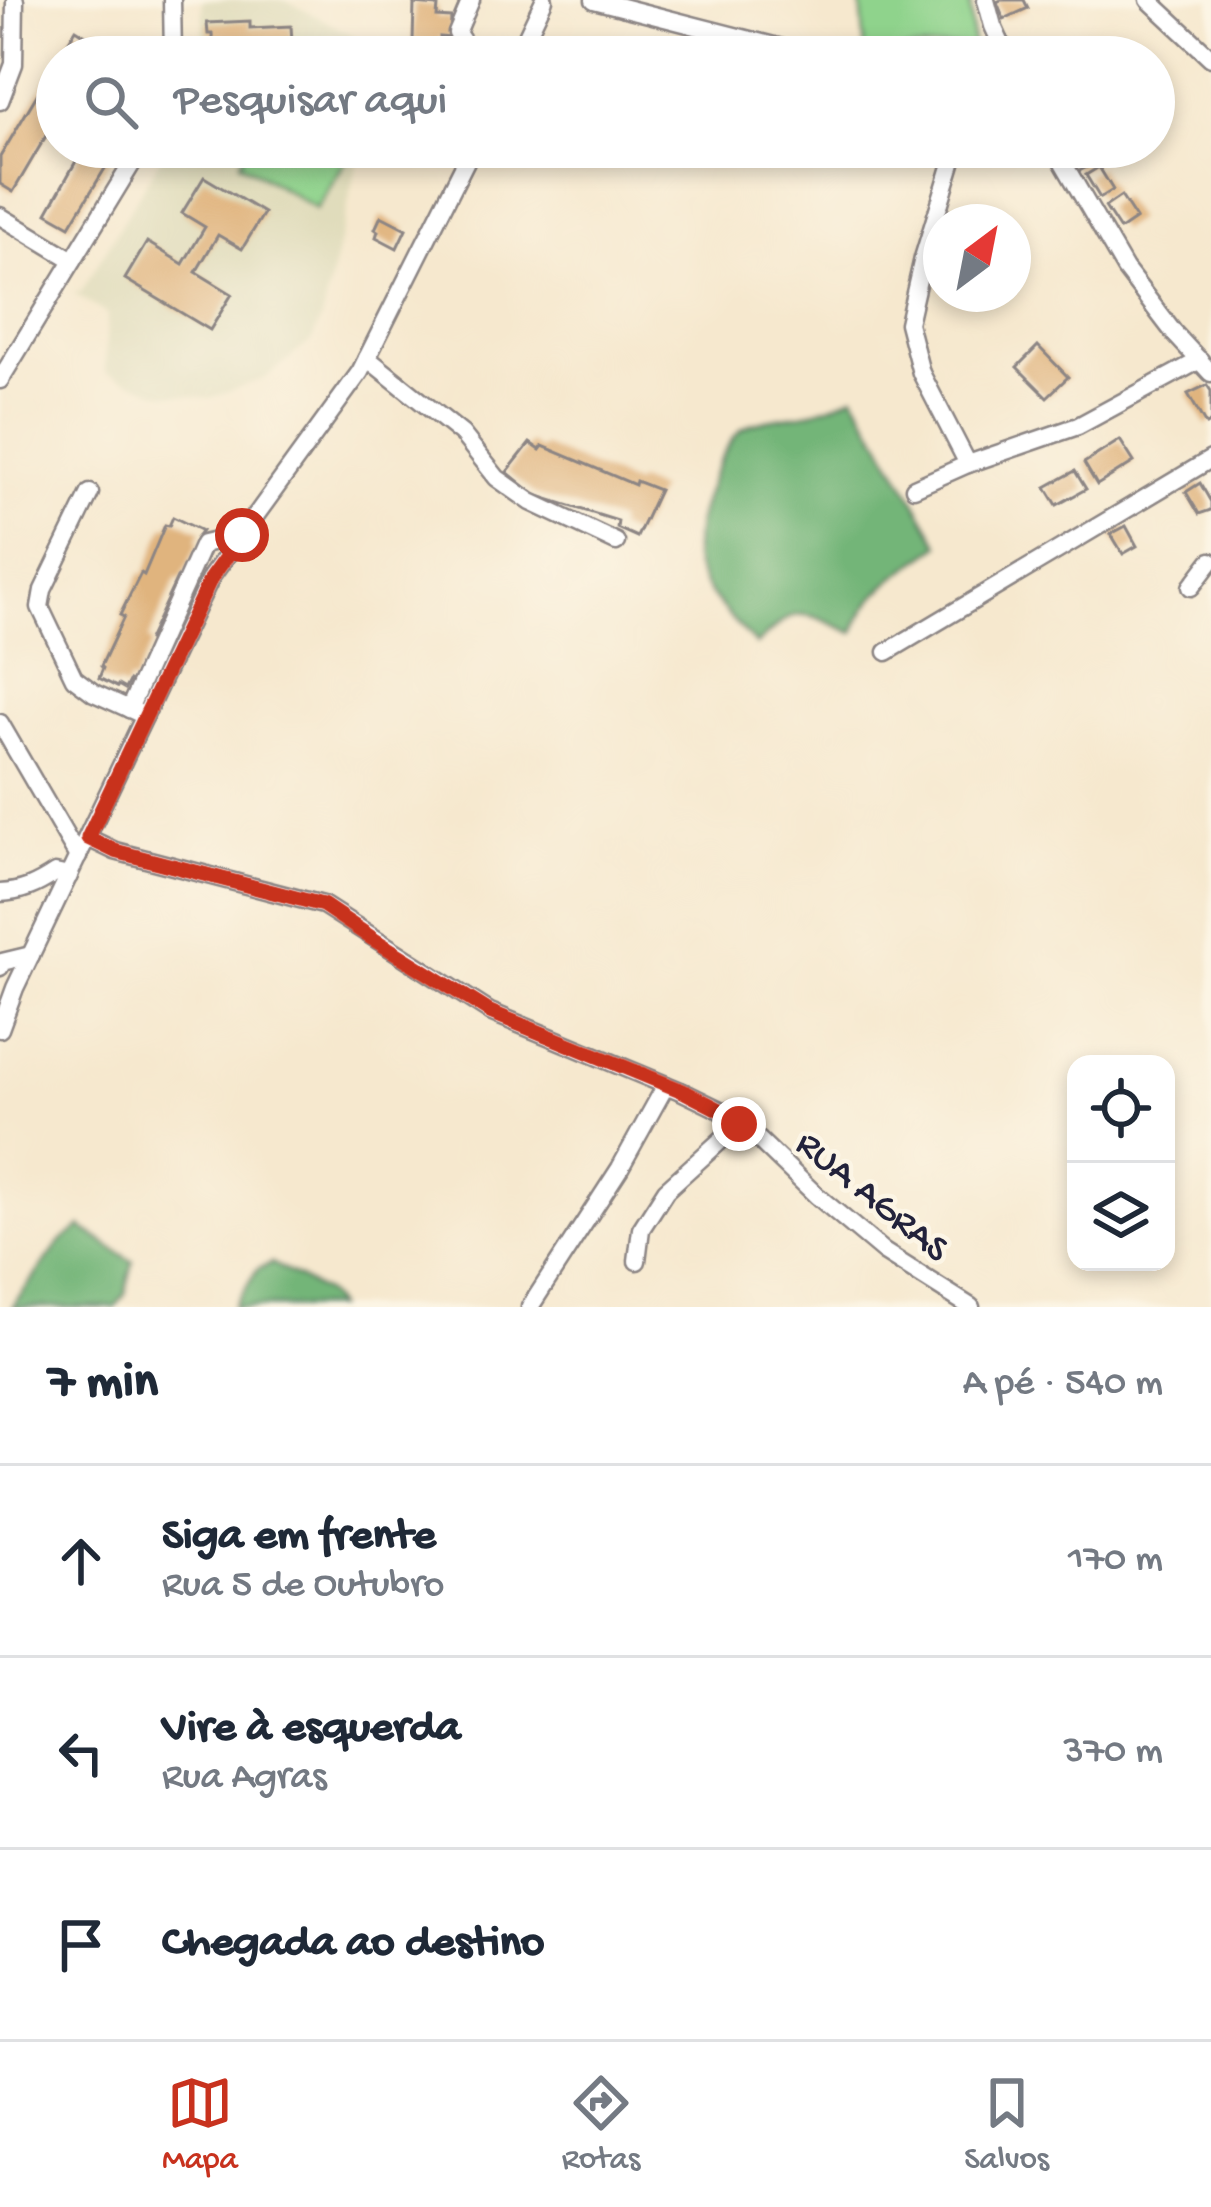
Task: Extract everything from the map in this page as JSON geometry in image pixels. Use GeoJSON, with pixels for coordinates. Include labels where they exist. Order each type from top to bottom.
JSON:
{"type":"FeatureCollection","features":[{"type":"Feature","properties":{"kind":"street"},"geometry":{"type":"LineString","coordinates":[[0,101],[14,64],[15,0]]}},
{"type":"Feature","properties":{"kind":"street"},"geometry":{"type":"LineString","coordinates":[[172,0],[173,36]]}},
{"type":"Feature","properties":{"kind":"street"},"geometry":{"type":"LineString","coordinates":[[459,36],[471,0]]}},
{"type":"Feature","properties":{"kind":"street"},"geometry":{"type":"LineString","coordinates":[[594,0],[735,36]]}},
{"type":"Feature","properties":{"kind":"street"},"geometry":{"type":"LineString","coordinates":[[986,0],[998,36]]}},
{"type":"Feature","properties":{"kind":"street"},"geometry":{"type":"LineString","coordinates":[[1149,0],[1211,58]]}},
{"type":"Feature","properties":{"kind":"street"},"geometry":{"type":"LineString","coordinates":[[526,36],[541,1]]}},
{"type":"Feature","properties":{"kind":"street"},"geometry":{"type":"LineString","coordinates":[[0,380],[129,168]]}},
{"type":"Feature","properties":{"kind":"street"},"geometry":{"type":"LineString","coordinates":[[137,712],[211,578],[360,372],[462,168]]}},
{"type":"Feature","properties":{"kind":"street"},"geometry":{"type":"LineString","coordinates":[[951,168],[908,323],[921,373],[968,464]]}},
{"type":"Feature","properties":{"kind":"street"},"geometry":{"type":"LineString","coordinates":[[914,488],[1078,426],[1205,366],[1125,269],[1066,168]]}},
{"type":"Feature","properties":{"kind":"street"},"geometry":{"type":"LineString","coordinates":[[0,216],[73,260]]}},
{"type":"Feature","properties":{"kind":"street"},"geometry":{"type":"LineString","coordinates":[[367,358],[462,434],[497,478],[531,502],[616,542]]}},
{"type":"Feature","properties":{"kind":"street"},"geometry":{"type":"LineString","coordinates":[[887,652],[1211,459]]}},
{"type":"Feature","properties":{"kind":"street"},"geometry":{"type":"LineString","coordinates":[[90,493],[43,590],[40,607],[74,678],[94,693],[137,712]]}},
{"type":"Feature","properties":{"kind":"street"},"geometry":{"type":"LineString","coordinates":[[0,1029],[88,838],[203,544],[242,535]]}},
{"type":"Feature","properties":{"kind":"street"},"geometry":{"type":"LineString","coordinates":[[1190,587],[1211,561]]}},
{"type":"Feature","properties":{"kind":"street"},"geometry":{"type":"LineString","coordinates":[[0,723],[78,857]]}},
{"type":"Feature","properties":{"kind":"street","name":"RUA AGRAS"},"geometry":{"type":"LineString","coordinates":[[88,838],[115,851],[323,905],[490,1012],[722,1111],[884,1252],[971,1307]]}},
{"type":"Feature","properties":{"kind":"street"},"geometry":{"type":"LineString","coordinates":[[0,893],[18,892],[55,873],[69,876]]}},
{"type":"Feature","properties":{"kind":"street"},"geometry":{"type":"LineString","coordinates":[[0,967],[2,962],[31,955]]}},
{"type":"Feature","properties":{"kind":"street"},"geometry":{"type":"LineString","coordinates":[[530,1307],[620,1168],[666,1085]]}},
{"type":"Feature","properties":{"kind":"street"},"geometry":{"type":"LineString","coordinates":[[637,1261],[641,1229],[666,1190],[739,1124]]}},
{"type":"Feature","properties":{"kind":"shaded area"},"geometry":{"type":"Polygon","coordinates":[[[202,0],[285,0],[354,36],[203,36],[202,0]]]}},
{"type":"Feature","properties":{"kind":"shaded area"},"geometry":{"type":"Polygon","coordinates":[[[155,168],[356,168],[312,340],[264,379],[211,398],[161,393],[105,372],[107,314],[73,293],[81,292],[155,168]]]}},
{"type":"Feature","properties":{"kind":"green space"},"geometry":{"type":"Polygon","coordinates":[[[861,0],[970,0],[972,36],[864,36],[861,0]]]}},
{"type":"Feature","properties":{"kind":"green space"},"geometry":{"type":"Polygon","coordinates":[[[250,168],[341,168],[316,209],[250,168]]]}},
{"type":"Feature","properties":{"kind":"green space"},"geometry":{"type":"Polygon","coordinates":[[[854,395],[940,545],[878,593],[854,633],[802,615],[783,622],[756,645],[712,596],[695,563],[696,533],[713,475],[730,443],[745,427],[816,410],[854,395]]]}},
{"type":"Feature","properties":{"kind":"green space"},"geometry":{"type":"Polygon","coordinates":[[[81,1227],[133,1262],[125,1294],[116,1307],[12,1307],[62,1240],[81,1227]]]}},
{"type":"Feature","properties":{"kind":"green space"},"geometry":{"type":"Polygon","coordinates":[[[272,1263],[325,1293],[336,1307],[233,1307],[258,1269],[272,1263]]]}},
{"type":"Feature","properties":{"kind":"building"},"geometry":{"type":"Polygon","coordinates":[[[1024,0],[1028,8],[1004,19],[997,2],[1024,0]]]}},
{"type":"Feature","properties":{"kind":"building"},"geometry":{"type":"Polygon","coordinates":[[[414,4],[438,6],[437,17],[451,18],[450,36],[413,36],[414,4]]]}},
{"type":"Feature","properties":{"kind":"building"},"geometry":{"type":"Polygon","coordinates":[[[207,23],[291,26],[292,36],[212,36],[207,23]]]}},
{"type":"Feature","properties":{"kind":"building"},"geometry":{"type":"Polygon","coordinates":[[[36,96],[36,153],[13,192],[0,184],[0,157],[36,96]]]}},
{"type":"Feature","properties":{"kind":"building"},"geometry":{"type":"Polygon","coordinates":[[[72,168],[105,168],[70,226],[47,213],[72,168]]]}},
{"type":"Feature","properties":{"kind":"building"},"geometry":{"type":"Polygon","coordinates":[[[1100,168],[1113,190],[1100,198],[1086,175],[1100,168]]]}},
{"type":"Feature","properties":{"kind":"building"},"geometry":{"type":"Polygon","coordinates":[[[204,177],[264,213],[242,249],[218,235],[196,272],[232,294],[210,330],[125,279],[147,242],[183,264],[205,227],[182,213],[204,177]]]}},
{"type":"Feature","properties":{"kind":"building"},"geometry":{"type":"Polygon","coordinates":[[[1121,196],[1136,219],[1120,230],[1105,207],[1121,196]]]}},
{"type":"Feature","properties":{"kind":"building"},"geometry":{"type":"Polygon","coordinates":[[[381,216],[406,229],[397,248],[376,237],[381,216]]]}},
{"type":"Feature","properties":{"kind":"building"},"geometry":{"type":"Polygon","coordinates":[[[1038,346],[1068,377],[1047,397],[1017,367],[1038,346]]]}},
{"type":"Feature","properties":{"kind":"building"},"geometry":{"type":"Polygon","coordinates":[[[1207,385],[1211,422],[1206,425],[1188,394],[1207,385]]]}},
{"type":"Feature","properties":{"kind":"building"},"geometry":{"type":"Polygon","coordinates":[[[1120,440],[1134,462],[1097,485],[1084,463],[1120,440]]]}},
{"type":"Feature","properties":{"kind":"building"},"geometry":{"type":"Polygon","coordinates":[[[530,443],[659,490],[637,537],[617,528],[618,521],[535,495],[507,472],[530,443]]]}},
{"type":"Feature","properties":{"kind":"building"},"geometry":{"type":"Polygon","coordinates":[[[1075,471],[1086,489],[1057,505],[1046,487],[1075,471]]]}},
{"type":"Feature","properties":{"kind":"building"},"geometry":{"type":"Polygon","coordinates":[[[1200,483],[1211,510],[1199,514],[1186,492],[1200,483]]]}},
{"type":"Feature","properties":{"kind":"building"},"geometry":{"type":"Polygon","coordinates":[[[173,517],[202,531],[199,541],[148,640],[152,643],[133,683],[129,681],[125,689],[117,687],[99,678],[101,666],[124,617],[120,615],[173,517]]]}},
{"type":"Feature","properties":{"kind":"building"},"geometry":{"type":"Polygon","coordinates":[[[1126,526],[1137,546],[1123,554],[1111,534],[1126,526]]]}},
{"type":"Feature","properties":{"kind":"route"},"geometry":{"type":"LineString","coordinates":[[242,535],[211,578],[88,838],[115,851],[323,905],[490,1012],[683,1091],[739,1124]]}}]}
